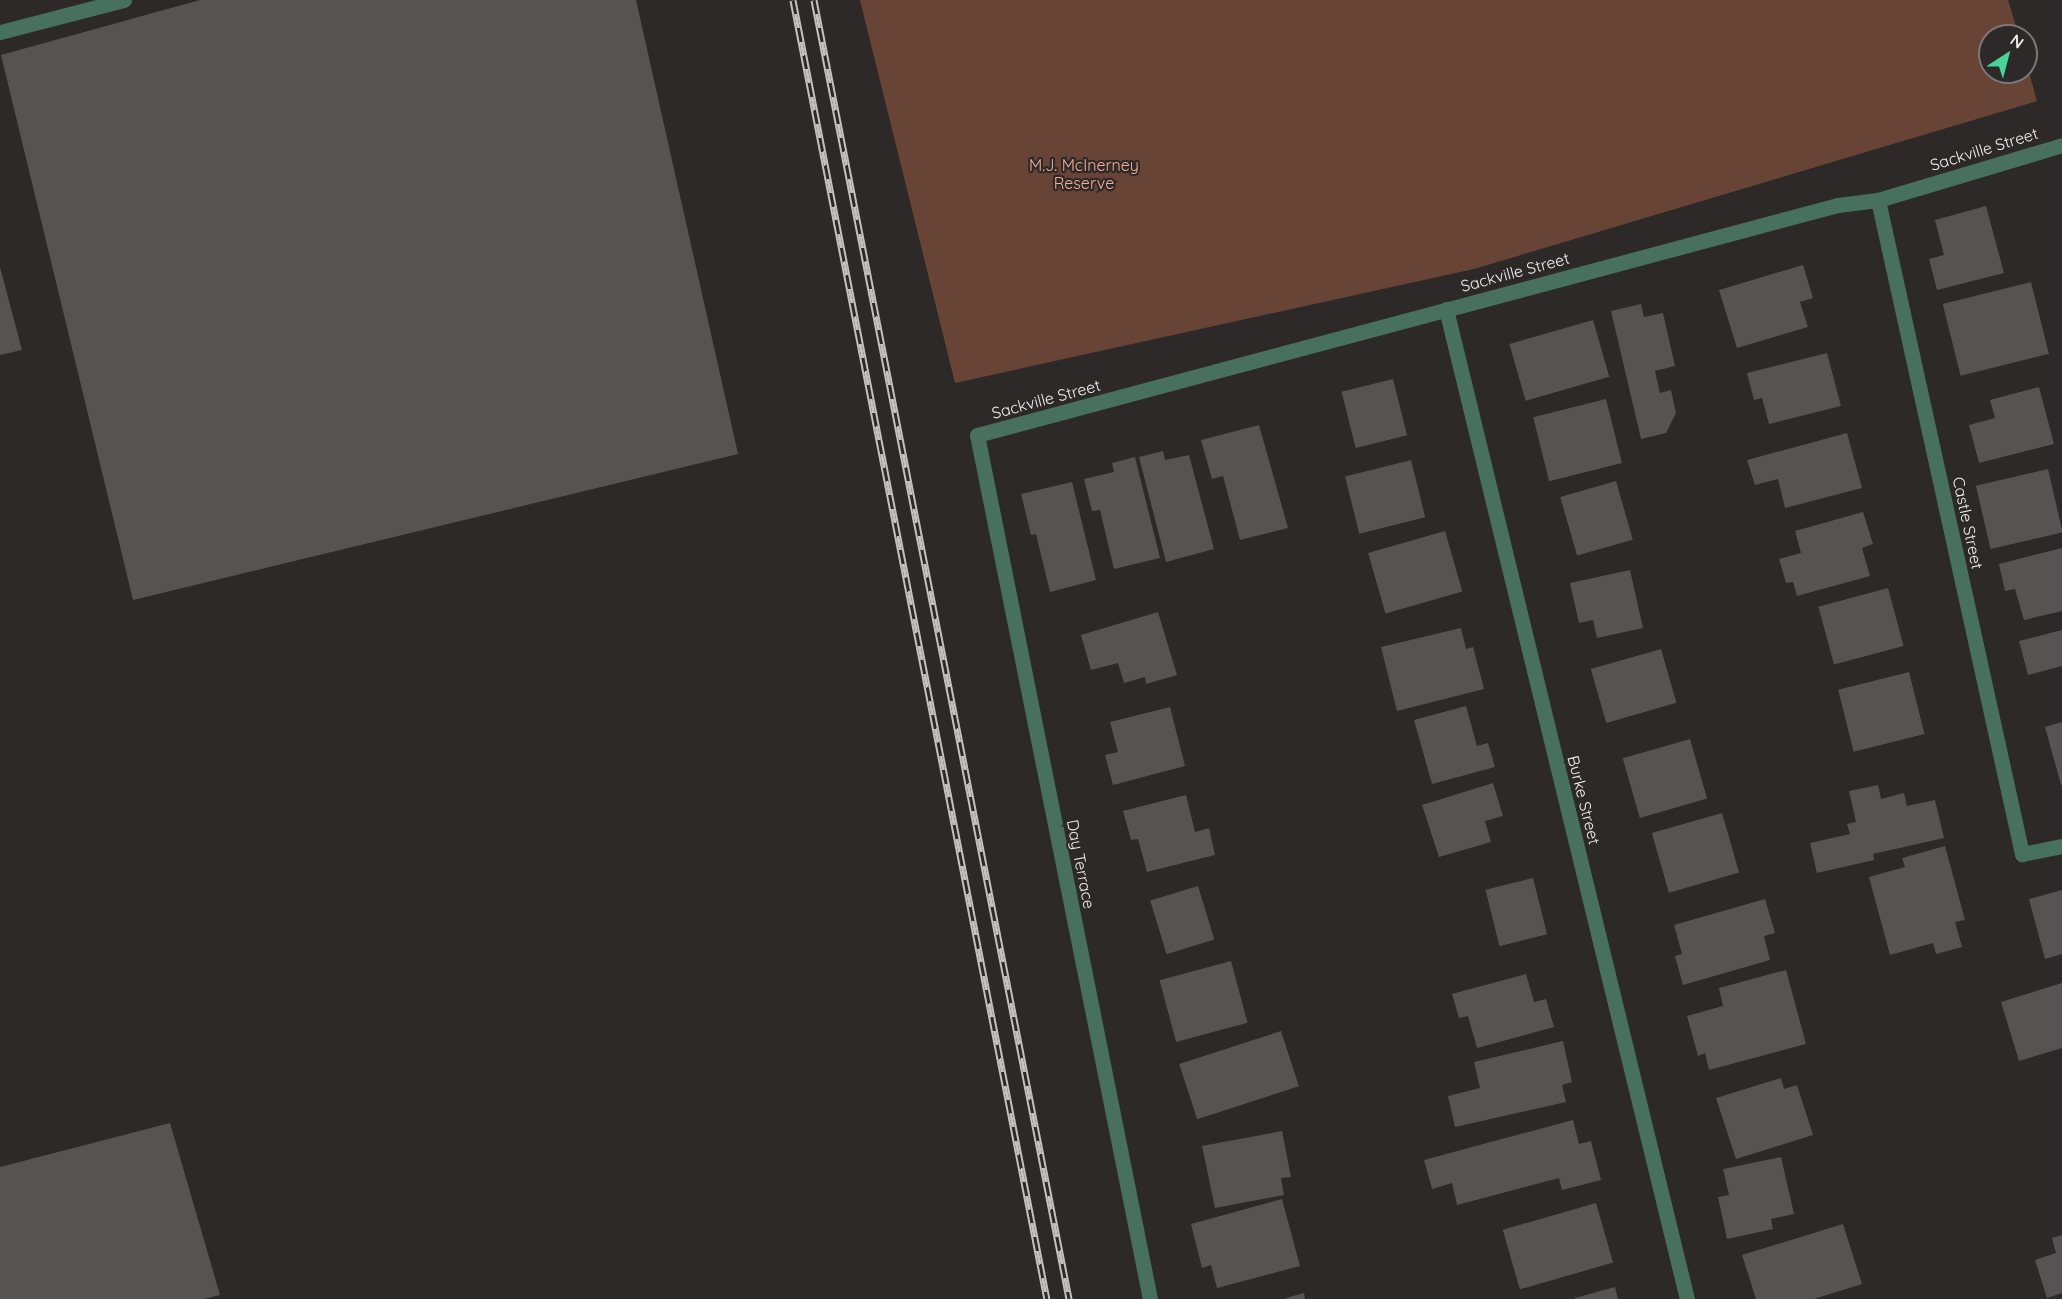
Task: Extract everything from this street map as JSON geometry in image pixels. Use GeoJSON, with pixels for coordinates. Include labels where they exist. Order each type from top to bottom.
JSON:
{"type":"FeatureCollection","features":[{"type":"Feature","properties":{"kind":"street"},"geometry":{"type":"LineString","coordinates":[[0,32],[124,0]]}},
{"type":"Feature","properties":{"kind":"street","name":"Sackville Street"},"geometry":{"type":"LineString","coordinates":[[977,435],[1838,205],[1878,200],[2062,144]]}},
{"type":"Feature","properties":{"kind":"street","name":"Castle Street"},"geometry":{"type":"LineString","coordinates":[[1878,200],[2022,854],[2062,846]]}},
{"type":"Feature","properties":{"kind":"street","name":"Burke Street"},"geometry":{"type":"LineString","coordinates":[[1446,309],[1687,1299]]}},
{"type":"Feature","properties":{"kind":"street","name":"Day Terrace"},"geometry":{"type":"LineString","coordinates":[[977,435],[1150,1299]]}},
{"type":"Feature","properties":{"kind":"green space","name":"M.J. McInerney Reserve"},"geometry":{"type":"Polygon","coordinates":[[[860,0],[2008,0],[2015,24],[1978,24],[1978,84],[2032,84],[2037,101],[1474,269],[955,383],[860,0]]]}},
{"type":"Feature","properties":{"kind":"building"},"geometry":{"type":"Polygon","coordinates":[[[200,0],[636,0],[738,454],[133,600],[1,55],[200,0]]]}},
{"type":"Feature","properties":{"kind":"building"},"geometry":{"type":"Polygon","coordinates":[[[1986,206],[2004,273],[1937,290],[1929,259],[1944,255],[1935,220],[1986,206]]]}},
{"type":"Feature","properties":{"kind":"building"},"geometry":{"type":"Polygon","coordinates":[[[1803,265],[1813,298],[1800,302],[1808,327],[1737,348],[1719,290],[1803,265]]]}},
{"type":"Feature","properties":{"kind":"building"},"geometry":{"type":"Polygon","coordinates":[[[0,267],[22,350],[0,355],[0,267]]]}},
{"type":"Feature","properties":{"kind":"building"},"geometry":{"type":"Polygon","coordinates":[[[2031,282],[2049,354],[1961,376],[1943,304],[2031,282]]]}},
{"type":"Feature","properties":{"kind":"building"},"geometry":{"type":"Polygon","coordinates":[[[1641,304],[1644,317],[1663,313],[1675,366],[1655,371],[1660,393],[1671,390],[1676,413],[1666,433],[1641,439],[1611,311],[1641,304]]]}},
{"type":"Feature","properties":{"kind":"building"},"geometry":{"type":"Polygon","coordinates":[[[1593,320],[1609,377],[1526,401],[1509,344],[1593,320]]]}},
{"type":"Feature","properties":{"kind":"building"},"geometry":{"type":"Polygon","coordinates":[[[1827,353],[1841,406],[1769,424],[1762,398],[1754,400],[1747,373],[1827,353]]]}},
{"type":"Feature","properties":{"kind":"building"},"geometry":{"type":"Polygon","coordinates":[[[1393,379],[1407,435],[1356,448],[1342,392],[1393,379]]]}},
{"type":"Feature","properties":{"kind":"building"},"geometry":{"type":"Polygon","coordinates":[[[2039,387],[2054,444],[1979,463],[1969,425],[1995,418],[1990,400],[2039,387]]]}},
{"type":"Feature","properties":{"kind":"building"},"geometry":{"type":"Polygon","coordinates":[[[1606,399],[1622,463],[1549,481],[1533,417],[1606,399]]]}},
{"type":"Feature","properties":{"kind":"building"},"geometry":{"type":"Polygon","coordinates":[[[1259,425],[1288,528],[1240,540],[1223,476],[1212,479],[1201,440],[1259,425]]]}},
{"type":"Feature","properties":{"kind":"building"},"geometry":{"type":"Polygon","coordinates":[[[1847,433],[1862,488],[1785,508],[1778,479],[1755,485],[1747,460],[1847,433]]]}},
{"type":"Feature","properties":{"kind":"building"},"geometry":{"type":"Polygon","coordinates":[[[1163,451],[1165,460],[1189,455],[1214,549],[1166,562],[1139,457],[1163,451]]]}},
{"type":"Feature","properties":{"kind":"building"},"geometry":{"type":"Polygon","coordinates":[[[1135,457],[1160,558],[1114,569],[1100,510],[1092,511],[1084,479],[1114,472],[1112,463],[1135,457]]]}},
{"type":"Feature","properties":{"kind":"building"},"geometry":{"type":"Polygon","coordinates":[[[1411,460],[1425,517],[1359,534],[1345,476],[1411,460]]]}},
{"type":"Feature","properties":{"kind":"building"},"geometry":{"type":"Polygon","coordinates":[[[2048,469],[2062,532],[1991,549],[1976,486],[2048,469]]]}},
{"type":"Feature","properties":{"kind":"building"},"geometry":{"type":"Polygon","coordinates":[[[1616,481],[1633,540],[1577,556],[1560,497],[1616,481]]]}},
{"type":"Feature","properties":{"kind":"building"},"geometry":{"type":"Polygon","coordinates":[[[1072,482],[1096,580],[1050,592],[1036,534],[1031,535],[1021,494],[1072,482]]]}},
{"type":"Feature","properties":{"kind":"building"},"geometry":{"type":"Polygon","coordinates":[[[1863,512],[1873,544],[1862,548],[1870,576],[1797,596],[1793,582],[1786,583],[1779,559],[1801,553],[1795,531],[1863,512]]]}},
{"type":"Feature","properties":{"kind":"building"},"geometry":{"type":"Polygon","coordinates":[[[1445,531],[1462,592],[1385,614],[1368,553],[1445,531]]]}},
{"type":"Feature","properties":{"kind":"building"},"geometry":{"type":"Polygon","coordinates":[[[2062,548],[2062,611],[2024,620],[2015,589],[2005,591],[1999,564],[2062,548]]]}},
{"type":"Feature","properties":{"kind":"building"},"geometry":{"type":"Polygon","coordinates":[[[1630,570],[1643,628],[1597,638],[1593,620],[1579,623],[1570,583],[1630,570]]]}},
{"type":"Feature","properties":{"kind":"building"},"geometry":{"type":"Polygon","coordinates":[[[1888,588],[1904,646],[1834,665],[1818,607],[1888,588]]]}},
{"type":"Feature","properties":{"kind":"building"},"geometry":{"type":"Polygon","coordinates":[[[1158,612],[1177,675],[1146,684],[1145,677],[1124,683],[1118,663],[1091,670],[1081,635],[1158,612]]]}},
{"type":"Feature","properties":{"kind":"building"},"geometry":{"type":"Polygon","coordinates":[[[1461,628],[1466,649],[1473,647],[1484,689],[1397,711],[1381,647],[1461,628]]]}},
{"type":"Feature","properties":{"kind":"building"},"geometry":{"type":"Polygon","coordinates":[[[2062,630],[2062,666],[2028,675],[2019,641],[2062,630]]]}},
{"type":"Feature","properties":{"kind":"building"},"geometry":{"type":"Polygon","coordinates":[[[1661,649],[1676,703],[1606,723],[1591,669],[1661,649]]]}},
{"type":"Feature","properties":{"kind":"building"},"geometry":{"type":"Polygon","coordinates":[[[1909,672],[1924,734],[1854,752],[1838,690],[1909,672]]]}},
{"type":"Feature","properties":{"kind":"building"},"geometry":{"type":"Polygon","coordinates":[[[1466,706],[1477,746],[1488,743],[1495,767],[1432,784],[1414,720],[1466,706]]]}},
{"type":"Feature","properties":{"kind":"building"},"geometry":{"type":"Polygon","coordinates":[[[1170,707],[1185,766],[1113,785],[1105,755],[1118,752],[1110,722],[1170,707]]]}},
{"type":"Feature","properties":{"kind":"building"},"geometry":{"type":"Polygon","coordinates":[[[2062,722],[2062,785],[2061,785],[2045,727],[2062,722]]]}},
{"type":"Feature","properties":{"kind":"building"},"geometry":{"type":"Polygon","coordinates":[[[1690,739],[1707,799],[1640,818],[1623,758],[1690,739]]]}},
{"type":"Feature","properties":{"kind":"building"},"geometry":{"type":"Polygon","coordinates":[[[1493,783],[1503,816],[1485,821],[1491,842],[1439,857],[1422,805],[1493,783]]]}},
{"type":"Feature","properties":{"kind":"building"},"geometry":{"type":"Polygon","coordinates":[[[1878,785],[1881,799],[1904,793],[1907,806],[1935,800],[1944,838],[1873,854],[1874,860],[1817,873],[1810,843],[1850,834],[1847,824],[1856,822],[1849,791],[1878,785]]]}},
{"type":"Feature","properties":{"kind":"building"},"geometry":{"type":"Polygon","coordinates":[[[1186,795],[1195,832],[1209,828],[1215,855],[1147,872],[1138,839],[1131,840],[1123,811],[1186,795]]]}},
{"type":"Feature","properties":{"kind":"building"},"geometry":{"type":"Polygon","coordinates":[[[1722,813],[1739,873],[1669,893],[1652,833],[1722,813]]]}},
{"type":"Feature","properties":{"kind":"building"},"geometry":{"type":"Polygon","coordinates":[[[1945,846],[1965,920],[1955,922],[1962,947],[1936,954],[1933,943],[1890,955],[1869,877],[1905,867],[1902,858],[1945,846]]]}},
{"type":"Feature","properties":{"kind":"building"},"geometry":{"type":"Polygon","coordinates":[[[1533,878],[1547,934],[1499,946],[1485,890],[1533,878]]]}},
{"type":"Feature","properties":{"kind":"building"},"geometry":{"type":"Polygon","coordinates":[[[1198,886],[1214,940],[1167,954],[1150,901],[1198,886]]]}},
{"type":"Feature","properties":{"kind":"building"},"geometry":{"type":"Polygon","coordinates":[[[2062,890],[2062,954],[2045,959],[2029,899],[2062,890]]]}},
{"type":"Feature","properties":{"kind":"building"},"geometry":{"type":"Polygon","coordinates":[[[1765,899],[1775,933],[1764,936],[1770,960],[1683,985],[1675,956],[1682,954],[1674,925],[1765,899]]]}},
{"type":"Feature","properties":{"kind":"building"},"geometry":{"type":"Polygon","coordinates":[[[1231,961],[1248,1023],[1176,1042],[1160,980],[1231,961]]]}},
{"type":"Feature","properties":{"kind":"building"},"geometry":{"type":"Polygon","coordinates":[[[1786,970],[1806,1044],[1709,1070],[1705,1053],[1698,1056],[1687,1016],[1723,1006],[1719,988],[1786,970]]]}},
{"type":"Feature","properties":{"kind":"building"},"geometry":{"type":"Polygon","coordinates":[[[1526,974],[1534,1002],[1546,999],[1554,1027],[1477,1048],[1468,1016],[1459,1018],[1452,994],[1526,974]]]}},
{"type":"Feature","properties":{"kind":"building"},"geometry":{"type":"Polygon","coordinates":[[[2062,983],[2062,1048],[2019,1061],[2001,1002],[2062,983]]]}},
{"type":"Feature","properties":{"kind":"building"},"geometry":{"type":"Polygon","coordinates":[[[1281,1031],[1299,1086],[1197,1119],[1179,1064],[1281,1031]]]}},
{"type":"Feature","properties":{"kind":"building"},"geometry":{"type":"Polygon","coordinates":[[[1563,1041],[1572,1082],[1562,1085],[1566,1102],[1455,1127],[1448,1096],[1480,1088],[1474,1062],[1563,1041]]]}},
{"type":"Feature","properties":{"kind":"building"},"geometry":{"type":"Polygon","coordinates":[[[1781,1078],[1784,1089],[1797,1085],[1813,1135],[1736,1159],[1716,1098],[1781,1078]]]}},
{"type":"Feature","properties":{"kind":"building"},"geometry":{"type":"Polygon","coordinates":[[[1573,1120],[1579,1144],[1591,1141],[1601,1180],[1562,1190],[1559,1178],[1457,1205],[1452,1183],[1432,1189],[1424,1160],[1573,1120]]]}},
{"type":"Feature","properties":{"kind":"building"},"geometry":{"type":"Polygon","coordinates":[[[170,1123],[220,1295],[204,1299],[0,1299],[0,1167],[170,1123]]]}},
{"type":"Feature","properties":{"kind":"building"},"geometry":{"type":"Polygon","coordinates":[[[1282,1131],[1291,1177],[1281,1178],[1284,1195],[1215,1208],[1202,1146],[1282,1131]]]}},
{"type":"Feature","properties":{"kind":"building"},"geometry":{"type":"Polygon","coordinates":[[[1781,1157],[1794,1214],[1771,1219],[1773,1229],[1727,1239],[1718,1197],[1729,1195],[1723,1169],[1781,1157]]]}},
{"type":"Feature","properties":{"kind":"building"},"geometry":{"type":"Polygon","coordinates":[[[1282,1199],[1300,1266],[1217,1288],[1211,1265],[1202,1268],[1191,1224],[1282,1199]]]}},
{"type":"Feature","properties":{"kind":"building"},"geometry":{"type":"Polygon","coordinates":[[[1596,1203],[1613,1263],[1520,1289],[1503,1230],[1596,1203]]]}},
{"type":"Feature","properties":{"kind":"building"},"geometry":{"type":"Polygon","coordinates":[[[1843,1224],[1862,1284],[1814,1299],[1756,1299],[1742,1255],[1843,1224]]]}},
{"type":"Feature","properties":{"kind":"building"},"geometry":{"type":"Polygon","coordinates":[[[2062,1235],[2062,1293],[2047,1298],[2035,1260],[2056,1253],[2052,1238],[2062,1235]]]}},
{"type":"Feature","properties":{"kind":"building"},"geometry":{"type":"Polygon","coordinates":[[[1615,1287],[1618,1299],[1575,1299],[1575,1298],[1615,1287]]]}},
{"type":"Feature","properties":{"kind":"building"},"geometry":{"type":"Polygon","coordinates":[[[1304,1293],[1305,1299],[1286,1298],[1304,1293]]]}},
{"type":"Feature","properties":{"kind":"railway"},"geometry":{"type":"LineString","coordinates":[[793,0],[1047,1299]]}},
{"type":"Feature","properties":{"kind":"railway"},"geometry":{"type":"LineString","coordinates":[[814,0],[1069,1299]]}}]}
